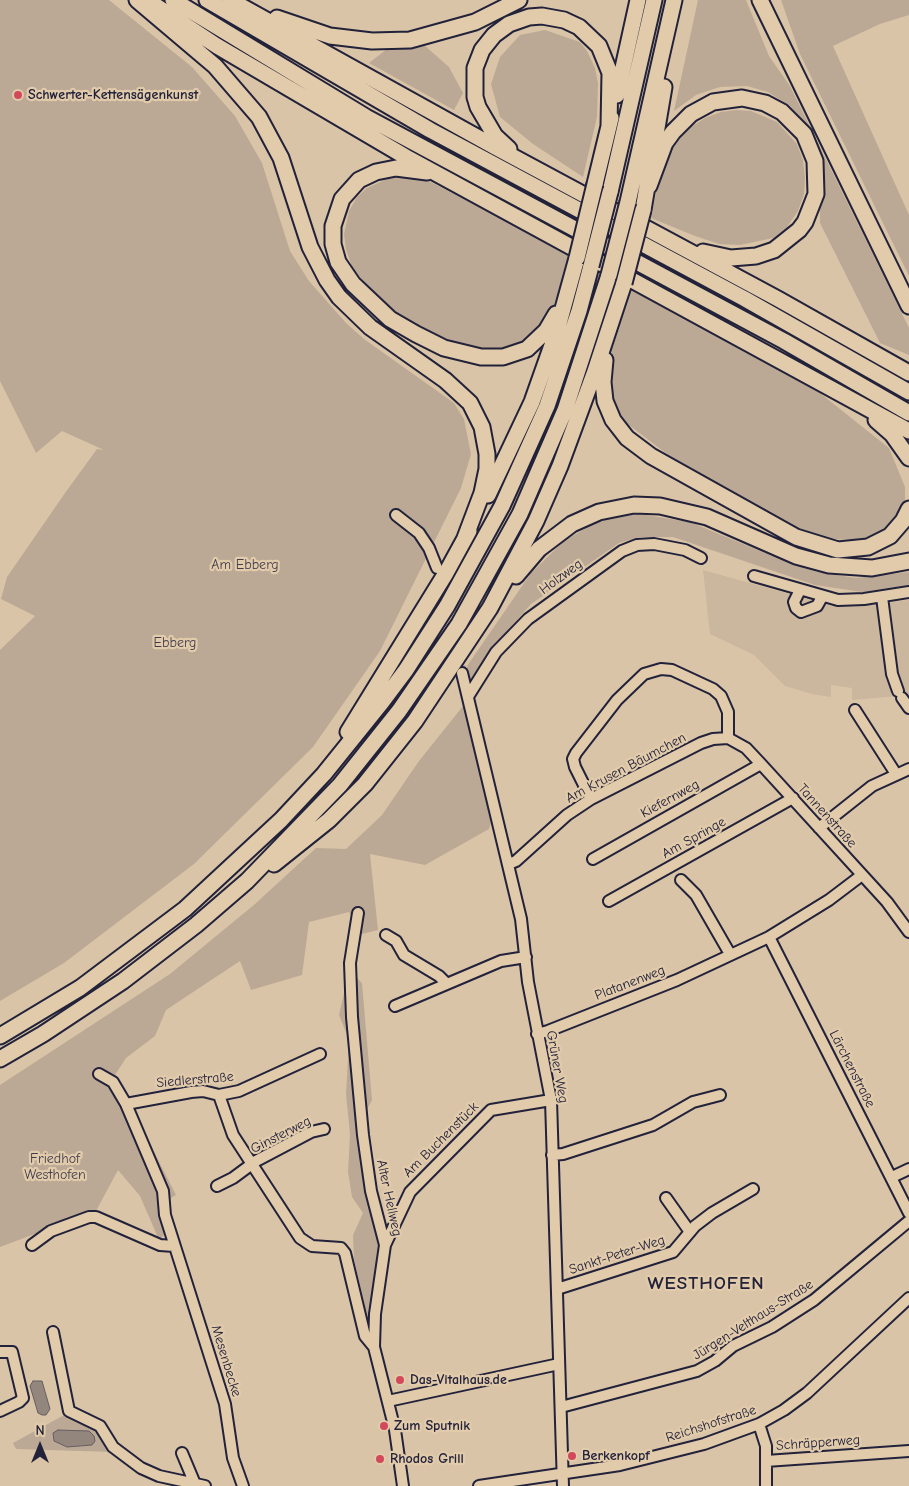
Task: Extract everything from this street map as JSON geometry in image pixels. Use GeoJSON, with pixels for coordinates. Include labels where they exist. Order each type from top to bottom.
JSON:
{"type":"FeatureCollection","features":[{"type":"Feature","properties":{"kind":"highway"},"geometry":{"type":"LineString","coordinates":[[137,0],[214,66],[259,117],[281,158],[310,247],[327,280],[339,297],[370,327],[446,380],[470,403],[482,427],[487,454],[487,469],[482,493],[465,538]]}},
{"type":"Feature","properties":{"kind":"highway"},"geometry":{"type":"LineString","coordinates":[[148,0],[258,71],[478,196],[909,431]]}},
{"type":"Feature","properties":{"kind":"highway"},"geometry":{"type":"LineString","coordinates":[[173,0],[366,117],[776,337],[909,413]]}},
{"type":"Feature","properties":{"kind":"highway"},"geometry":{"type":"LineString","coordinates":[[207,0],[430,130],[737,295],[909,392]]}},
{"type":"Feature","properties":{"kind":"highway"},"geometry":{"type":"LineString","coordinates":[[230,0],[685,248],[909,373]]}},
{"type":"Feature","properties":{"kind":"highway"},"geometry":{"type":"LineString","coordinates":[[237,0],[277,19],[330,36],[390,41],[410,40],[454,30],[490,16],[519,0]]}},
{"type":"Feature","properties":{"kind":"highway"},"geometry":{"type":"LineString","coordinates":[[324,774],[446,573],[512,446],[532,402],[548,358],[576,258],[638,0]]}},
{"type":"Feature","properties":{"kind":"highway"},"geometry":{"type":"LineString","coordinates":[[0,1036],[87,983],[185,909],[242,859],[324,774],[406,670],[447,606],[490,530],[547,406],[579,311],[591,266],[654,0]]}},
{"type":"Feature","properties":{"kind":"highway"},"geometry":{"type":"LineString","coordinates":[[0,1059],[89,1005],[123,981],[196,925],[247,881],[340,785],[399,712],[432,664],[481,587],[516,521],[545,460],[580,367],[609,276],[628,202],[674,0]]}},
{"type":"Feature","properties":{"kind":"highway"},"geometry":{"type":"LineString","coordinates":[[760,0],[909,306]]}},
{"type":"Feature","properties":{"kind":"highway"},"geometry":{"type":"LineString","coordinates":[[521,160],[495,136],[482,118],[475,97],[474,77],[478,58],[486,46],[501,30],[518,20],[542,16],[564,20],[579,27],[593,40],[604,56],[610,73],[609,126]]}},
{"type":"Feature","properties":{"kind":"highway"},"geometry":{"type":"LineString","coordinates":[[490,608],[536,520],[560,466],[624,283],[648,186],[666,78],[666,34]]}},
{"type":"Feature","properties":{"kind":"highway"},"geometry":{"type":"LineString","coordinates":[[648,186],[665,143],[673,132],[691,114],[723,99],[753,99],[774,107],[791,120],[807,139],[813,152],[817,172],[816,194],[805,222],[791,238],[774,250],[743,258],[721,257],[685,248]]}},
{"type":"Feature","properties":{"kind":"highway"},"geometry":{"type":"LineString","coordinates":[[478,196],[420,170],[396,168],[366,176],[348,192],[335,216],[332,236],[338,262],[353,284],[390,319],[444,348],[481,357],[515,354],[537,342],[554,319],[570,280]]}},
{"type":"Feature","properties":{"kind":"highway"},"geometry":{"type":"LineString","coordinates":[[612,320],[603,371],[605,401],[618,429],[637,447],[651,456],[796,538],[828,549],[849,550],[878,543],[897,528],[909,509]]}},
{"type":"Feature","properties":{"kind":"highway"},"geometry":{"type":"LineString","coordinates":[[834,390],[882,424],[901,444],[909,458]]}},
{"type":"Feature","properties":{"kind":"highway"},"geometry":{"type":"LineString","coordinates":[[247,881],[284,858],[329,820],[364,784],[415,721],[490,608],[527,562],[552,538],[586,517],[622,506],[660,506],[691,512],[724,524],[796,556],[829,565],[872,568],[909,561]]}},
{"type":"Feature","properties":{"kind":"street"},"geometry":{"type":"LineString","coordinates":[[396,515],[419,532],[429,548],[437,568]]}},
{"type":"Feature","properties":{"kind":"street","name":"Holzweg"},"geometry":{"type":"LineString","coordinates":[[469,695],[496,652],[528,619],[622,551],[637,545],[654,544],[685,550],[701,558]]}},
{"type":"Feature","properties":{"kind":"street"},"geometry":{"type":"LineString","coordinates":[[754,576],[822,597],[854,600],[909,592]]}},
{"type":"Feature","properties":{"kind":"street"},"geometry":{"type":"LineString","coordinates":[[800,590],[794,602],[796,608],[801,612],[817,606],[822,597]]}},
{"type":"Feature","properties":{"kind":"street"},"geometry":{"type":"LineString","coordinates":[[882,597],[892,674],[900,694],[909,708]]}},
{"type":"Feature","properties":{"kind":"street"},"geometry":{"type":"LineString","coordinates":[[591,800],[575,767],[576,753],[617,700],[644,674],[661,669],[672,670],[713,689],[722,696],[728,712],[728,738]]}},
{"type":"Feature","properties":{"kind":"street","name":"Grüner Weg"},"geometry":{"type":"LineString","coordinates":[[462,673],[469,695],[521,919],[537,1034],[551,1100],[563,1486]]}},
{"type":"Feature","properties":{"kind":"street"},"geometry":{"type":"LineString","coordinates":[[855,710],[896,774]]}},
{"type":"Feature","properties":{"kind":"street","name":"Am Krusen Bäumchen"},"geometry":{"type":"LineString","coordinates":[[509,864],[516,862],[567,815],[591,800],[713,739],[728,738]]}},
{"type":"Feature","properties":{"kind":"street","name":"Tannenstraße"},"geometry":{"type":"LineString","coordinates":[[728,738],[746,748],[793,798],[887,902],[909,932]]}},
{"type":"Feature","properties":{"kind":"street","name":"Kiefernweg"},"geometry":{"type":"LineString","coordinates":[[593,859],[761,764]]}},
{"type":"Feature","properties":{"kind":"street"},"geometry":{"type":"LineString","coordinates":[[819,828],[872,786],[909,769]]}},
{"type":"Feature","properties":{"kind":"street","name":"Am Springe"},"geometry":{"type":"LineString","coordinates":[[609,901],[793,798]]}},
{"type":"Feature","properties":{"kind":"street","name":"Platanenweg"},"geometry":{"type":"LineString","coordinates":[[537,1034],[548,1032],[676,980],[769,936],[829,900],[862,875]]}},
{"type":"Feature","properties":{"kind":"street"},"geometry":{"type":"LineString","coordinates":[[681,880],[696,896],[730,954]]}},
{"type":"Feature","properties":{"kind":"street","name":"Alter Hellweg"},"geometry":{"type":"LineString","coordinates":[[358,913],[350,963],[352,1017],[363,1135],[371,1191],[385,1245],[375,1314],[374,1347],[388,1401],[403,1486]]}},
{"type":"Feature","properties":{"kind":"street"},"geometry":{"type":"LineString","coordinates":[[386,935],[396,941],[404,955],[439,976],[447,984]]}},
{"type":"Feature","properties":{"kind":"street","name":"Lärchenstraße"},"geometry":{"type":"LineString","coordinates":[[769,936],[909,1213]]}},
{"type":"Feature","properties":{"kind":"street"},"geometry":{"type":"LineString","coordinates":[[395,1006],[501,962],[526,957]]}},
{"type":"Feature","properties":{"kind":"street","name":"Siedlerstraße"},"geometry":{"type":"LineString","coordinates":[[126,1104],[190,1092],[203,1091],[219,1095],[239,1091],[320,1054]]}},
{"type":"Feature","properties":{"kind":"street","name":"Mesenbecke"},"geometry":{"type":"LineString","coordinates":[[99,1074],[113,1082],[126,1104],[163,1191],[165,1214],[174,1246],[226,1404],[233,1458],[243,1486]]}},
{"type":"Feature","properties":{"kind":"street"},"geometry":{"type":"LineString","coordinates":[[219,1095],[233,1135],[290,1225],[305,1243],[312,1246],[341,1248],[345,1253],[365,1336],[374,1347]]}},
{"type":"Feature","properties":{"kind":"street"},"geometry":{"type":"LineString","coordinates":[[552,1155],[563,1154],[653,1124],[693,1102],[720,1095]]}},
{"type":"Feature","properties":{"kind":"street","name":"Am Buchenstück"},"geometry":{"type":"LineString","coordinates":[[385,1245],[410,1192],[491,1110],[551,1100]]}},
{"type":"Feature","properties":{"kind":"street","name":"Ginsterweg"},"geometry":{"type":"LineString","coordinates":[[217,1186],[311,1132],[324,1129]]}},
{"type":"Feature","properties":{"kind":"street"},"geometry":{"type":"LineString","coordinates":[[892,1177],[909,1169]]}},
{"type":"Feature","properties":{"kind":"street","name":"Sankt-Peter-Weg"},"geometry":{"type":"LineString","coordinates":[[557,1289],[664,1256],[680,1246],[690,1232],[712,1213],[753,1189]]}},
{"type":"Feature","properties":{"kind":"street"},"geometry":{"type":"LineString","coordinates":[[666,1198],[690,1232]]}},
{"type":"Feature","properties":{"kind":"street"},"geometry":{"type":"LineString","coordinates":[[32,1245],[51,1231],[89,1217],[96,1217],[160,1245],[174,1246]]}},
{"type":"Feature","properties":{"kind":"street","name":"Jürgen-Velthaus-Straße"},"geometry":{"type":"LineString","coordinates":[[561,1407],[659,1383],[697,1371],[715,1362],[733,1346],[772,1327],[814,1300],[909,1221]]}},
{"type":"Feature","properties":{"kind":"street","name":"Reichshofstraße"},"geometry":{"type":"LineString","coordinates":[[480,1486],[563,1475],[641,1460],[704,1444],[759,1424],[784,1410],[806,1393],[909,1298]]}},
{"type":"Feature","properties":{"kind":"street"},"geometry":{"type":"LineString","coordinates":[[53,1332],[69,1412],[100,1426],[113,1447],[142,1468],[159,1476],[200,1485]]}},
{"type":"Feature","properties":{"kind":"street"},"geometry":{"type":"LineString","coordinates":[[0,1352],[12,1352],[22,1398],[19,1402],[0,1411]]}},
{"type":"Feature","properties":{"kind":"street"},"geometry":{"type":"LineString","coordinates":[[388,1401],[559,1364]]}},
{"type":"Feature","properties":{"kind":"street","name":"Schräpperweg"},"geometry":{"type":"LineString","coordinates":[[759,1424],[766,1446],[766,1461],[909,1451]]}},
{"type":"Feature","properties":{"kind":"street"},"geometry":{"type":"LineString","coordinates":[[182,1453],[200,1485]]}},
{"type":"Feature","properties":{"kind":"street"},"geometry":{"type":"LineString","coordinates":[[766,1461],[766,1486]]}},
{"type":"Feature","properties":{"kind":"shaded area"},"geometry":{"type":"Polygon","coordinates":[[[703,570],[832,606],[859,606],[909,600],[909,695],[852,700],[852,688],[831,685],[831,697],[812,694],[785,686],[754,655],[710,634],[703,570]]]}},
{"type":"Feature","properties":{"kind":"shaded area"},"geometry":{"type":"Polygon","coordinates":[[[33,1381],[42,1381],[50,1409],[46,1415],[38,1413],[30,1386],[33,1381]]]}},
{"type":"Feature","properties":{"kind":"shaded area"},"geometry":{"type":"Polygon","coordinates":[[[58,1430],[89,1431],[94,1436],[95,1441],[92,1445],[67,1447],[54,1441],[53,1433],[58,1430]]]}},
{"type":"Feature","properties":{"kind":"green space","name":"Am Ebberg"},"geometry":{"type":"Polygon","coordinates":[[[0,0],[109,0],[192,67],[235,116],[262,163],[290,251],[309,281],[346,323],[364,339],[454,403],[464,419],[471,454],[461,488],[380,651],[313,747],[194,864],[64,963],[0,1001],[0,650],[35,616],[1,599],[7,577],[65,493],[97,449],[104,450],[62,431],[36,453],[0,381],[0,0]]]}},
{"type":"Feature","properties":{"kind":"green space"},"geometry":{"type":"Polygon","coordinates":[[[698,0],[746,0],[769,56],[790,86],[909,328],[909,355],[880,343],[820,223],[820,163],[801,121],[790,106],[768,92],[747,86],[720,87],[696,95],[674,111],[698,0]]]}},
{"type":"Feature","properties":{"kind":"green space"},"geometry":{"type":"Polygon","coordinates":[[[781,0],[909,0],[909,15],[880,24],[833,46],[909,215],[909,276],[800,54],[781,0]]]}},
{"type":"Feature","properties":{"kind":"green space"},"geometry":{"type":"Polygon","coordinates":[[[545,30],[580,42],[587,51],[595,68],[598,83],[597,117],[583,177],[533,144],[500,117],[491,84],[500,57],[520,35],[545,30]]]}},
{"type":"Feature","properties":{"kind":"green space"},"geometry":{"type":"Polygon","coordinates":[[[424,45],[449,67],[463,93],[454,110],[369,63],[387,49],[424,45]]]}},
{"type":"Feature","properties":{"kind":"green space"},"geometry":{"type":"Polygon","coordinates":[[[751,111],[777,122],[797,144],[803,160],[804,194],[798,211],[787,227],[773,238],[740,245],[719,244],[651,218],[661,168],[671,148],[691,127],[705,118],[721,112],[751,111]]]}},
{"type":"Feature","properties":{"kind":"green space"},"geometry":{"type":"Polygon","coordinates":[[[396,175],[429,181],[569,254],[566,271],[551,312],[534,333],[525,340],[505,349],[491,351],[465,346],[420,328],[393,311],[358,275],[352,267],[346,249],[344,234],[349,211],[357,197],[367,188],[396,175]]]}},
{"type":"Feature","properties":{"kind":"green space"},"geometry":{"type":"Polygon","coordinates":[[[633,287],[806,382],[889,448],[905,487],[905,501],[882,534],[856,540],[830,539],[797,528],[671,457],[625,422],[611,398],[609,368],[612,350],[633,287]]]}},
{"type":"Feature","properties":{"kind":"green space"},"geometry":{"type":"Polygon","coordinates":[[[639,514],[690,522],[789,563],[817,572],[856,578],[909,572],[909,585],[862,592],[815,585],[673,537],[640,537],[619,543],[531,604],[508,630],[471,682],[467,666],[531,573],[564,541],[588,527],[610,518],[639,514]]]}},
{"type":"Feature","properties":{"kind":"green space","name":"Friedhof Westhofen"},"geometry":{"type":"Polygon","coordinates":[[[467,701],[493,815],[489,829],[425,865],[370,854],[378,930],[362,934],[349,912],[309,922],[302,975],[251,990],[240,961],[166,1010],[155,1036],[126,1058],[115,1075],[176,1195],[161,1204],[164,1235],[159,1240],[140,1196],[118,1170],[96,1211],[0,1247],[0,1085],[170,974],[255,904],[316,848],[346,849],[382,815],[419,761],[467,701]]]}},
{"type":"Feature","properties":{"kind":"green space"},"geometry":{"type":"Polygon","coordinates":[[[357,978],[362,983],[372,1100],[359,1124],[380,1237],[372,1293],[370,1329],[354,1259],[353,1235],[363,1213],[352,1197],[348,1172],[350,1134],[346,1094],[349,1040],[339,1015],[344,993],[357,978]]]}},
{"type":"Feature","properties":{"kind":"green space"},"geometry":{"type":"Polygon","coordinates":[[[66,1414],[98,1429],[113,1452],[16,1449],[13,1443],[66,1414]]]}},
{"type":"Feature","properties":{"kind":"tunnel"},"geometry":{"type":"LineString","coordinates":[[439,579],[462,673]]}},
{"type":"Feature","properties":{"kind":"place","name":"Schwerter-Kettensägenkunst"},"geometry":{"type":"Point","coordinates":[18,95]}},
{"type":"Feature","properties":{"kind":"place","name":"Das-Vitalhaus.de"},"geometry":{"type":"Point","coordinates":[400,1380]}},
{"type":"Feature","properties":{"kind":"place","name":"Zum Sputnik"},"geometry":{"type":"Point","coordinates":[384,1426]}},
{"type":"Feature","properties":{"kind":"place","name":"Berkenkopf"},"geometry":{"type":"Point","coordinates":[572,1456]}},
{"type":"Feature","properties":{"kind":"place","name":"Rhodos Grill"},"geometry":{"type":"Point","coordinates":[380,1459]}},
{"type":"Feature","properties":{"kind":"district","name":"WESTHOFEN"},"geometry":{"type":"Point","coordinates":[706,1284]}},
{"type":"Feature","properties":{"kind":"park label","name":"Ebberg"},"geometry":{"type":"Point","coordinates":[175,643]}}]}
